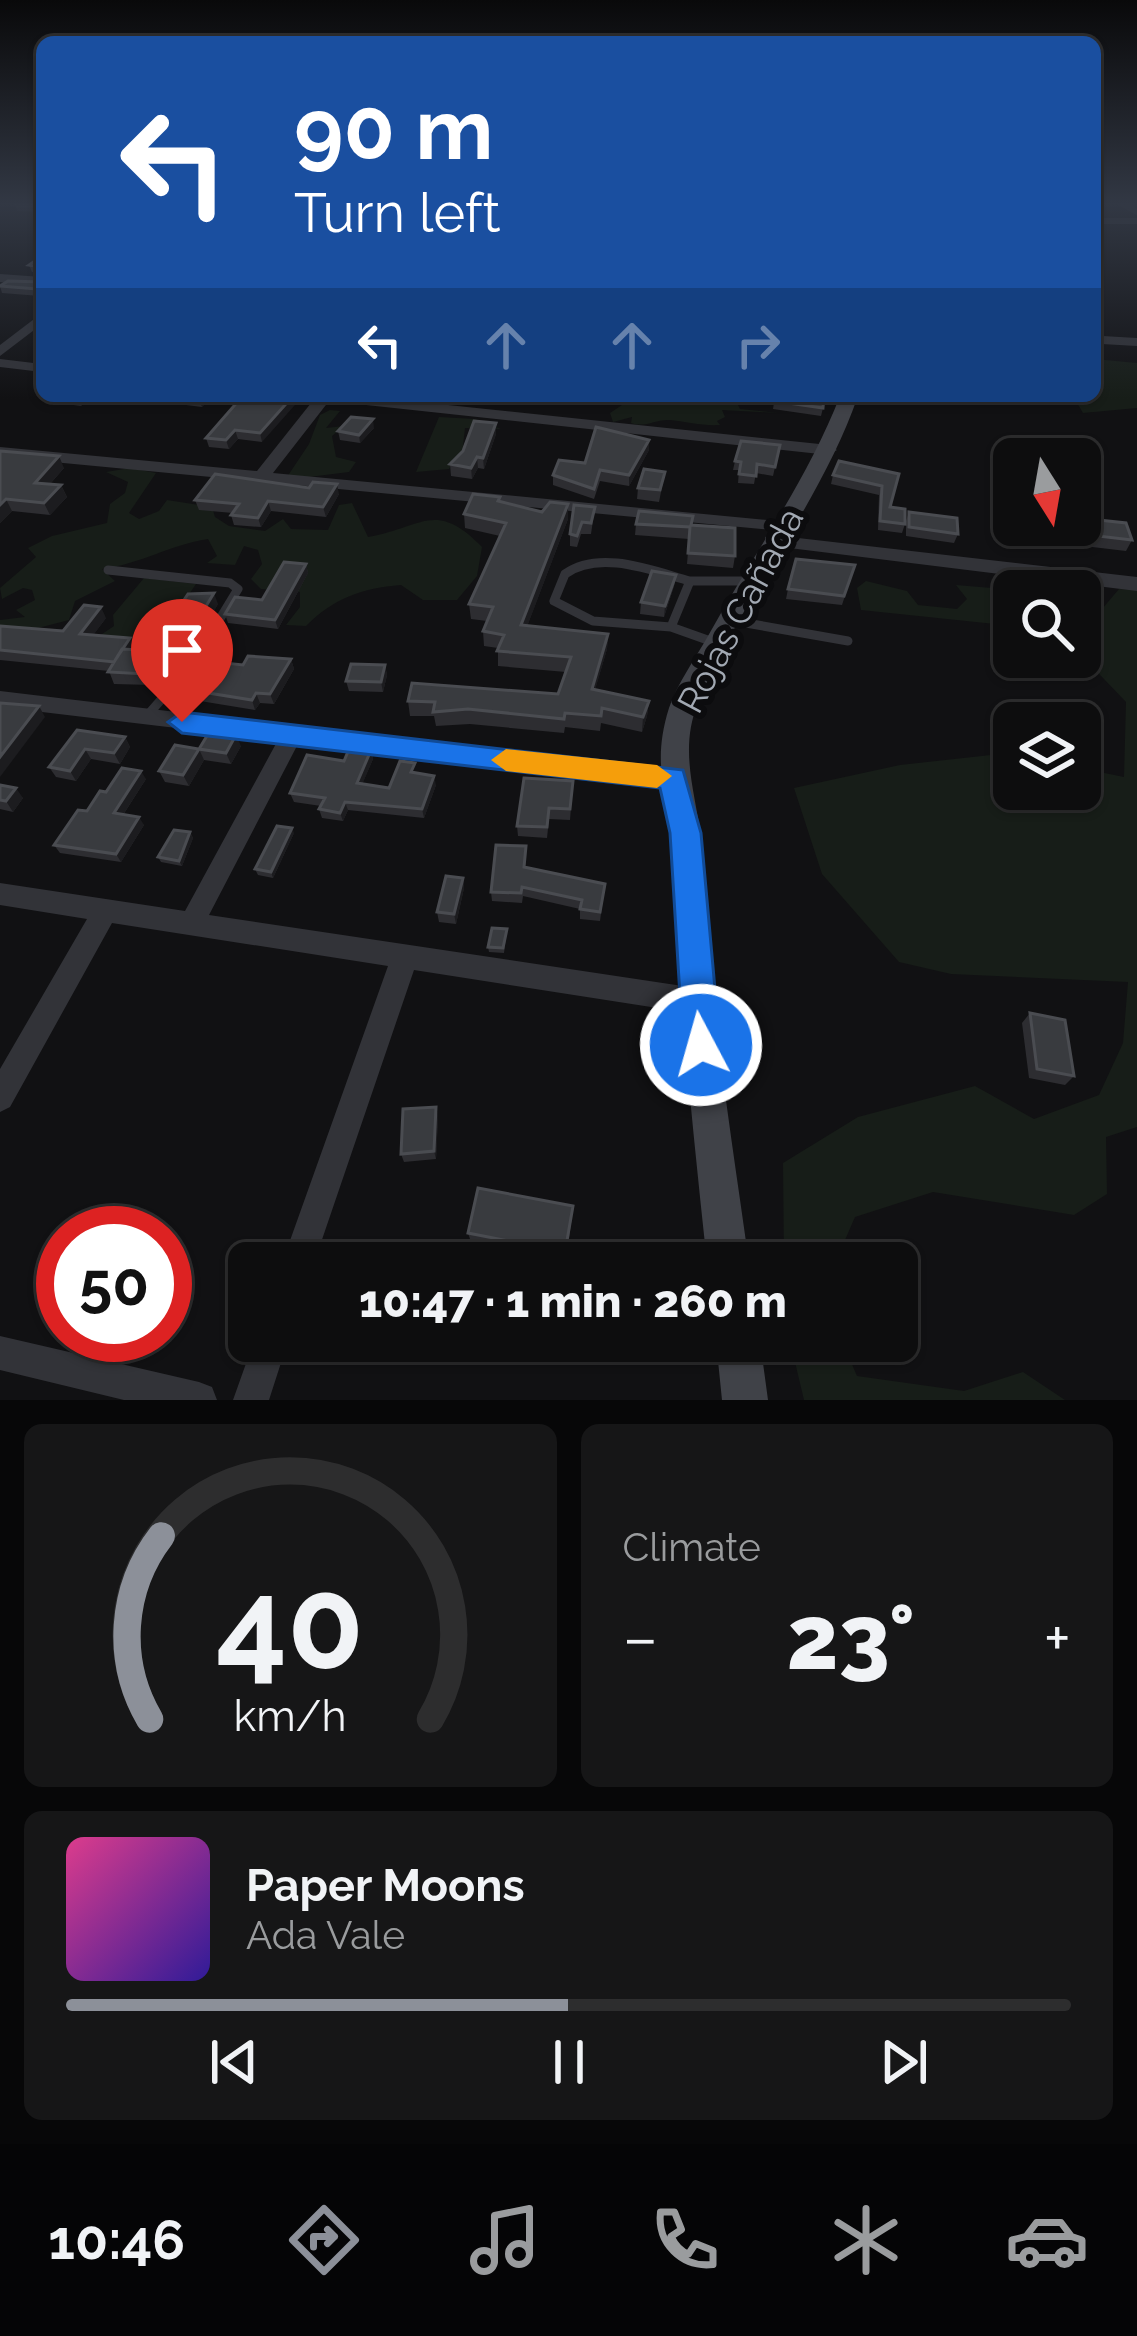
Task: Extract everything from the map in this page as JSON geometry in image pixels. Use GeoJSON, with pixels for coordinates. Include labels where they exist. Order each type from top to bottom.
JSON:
{"type":"FeatureCollection","features":[{"type":"Feature","properties":{"kind":"main road","name":"Rojas Cañada"},"geometry":{"type":"LineString","coordinates":[[725,1242],[696,1001],[685,833],[673,778],[683,706],[749,581],[829,451],[848,402]]}},
{"type":"Feature","properties":{"kind":"main road"},"geometry":{"type":"LineString","coordinates":[[740,1362],[745,1400]]}},
{"type":"Feature","properties":{"kind":"street"},"geometry":{"type":"LineString","coordinates":[[0,278],[36,281]]}},
{"type":"Feature","properties":{"kind":"street"},"geometry":{"type":"LineString","coordinates":[[2,363],[36,324]]}},
{"type":"Feature","properties":{"kind":"street"},"geometry":{"type":"LineString","coordinates":[[2,363],[36,367]]}},
{"type":"Feature","properties":{"kind":"street"},"geometry":{"type":"LineString","coordinates":[[262,476],[318,402]]}},
{"type":"Feature","properties":{"kind":"street"},"geometry":{"type":"LineString","coordinates":[[378,402],[829,451]]}},
{"type":"Feature","properties":{"kind":"street"},"geometry":{"type":"LineString","coordinates":[[0,452],[777,533],[1137,584]]}},
{"type":"Feature","properties":{"kind":"street"},"geometry":{"type":"LineString","coordinates":[[0,699],[673,778]]}},
{"type":"Feature","properties":{"kind":"street"},"geometry":{"type":"LineString","coordinates":[[191,923],[291,736]]}},
{"type":"Feature","properties":{"kind":"street"},"geometry":{"type":"LineString","coordinates":[[0,895],[696,1001]]}},
{"type":"Feature","properties":{"kind":"street"},"geometry":{"type":"LineString","coordinates":[[0,1097],[106,910]]}},
{"type":"Feature","properties":{"kind":"street"},"geometry":{"type":"LineString","coordinates":[[305,1242],[405,956]]}},
{"type":"Feature","properties":{"kind":"street"},"geometry":{"type":"LineString","coordinates":[[0,1353],[200,1400]]}},
{"type":"Feature","properties":{"kind":"street"},"geometry":{"type":"LineString","coordinates":[[251,1400],[264,1362]]}},
{"type":"Feature","properties":{"kind":"lane"},"geometry":{"type":"LineString","coordinates":[[1101,339],[1137,342]]}},
{"type":"Feature","properties":{"kind":"lane"},"geometry":{"type":"LineString","coordinates":[[749,581],[690,581],[601,565],[574,567],[562,577],[554,601],[563,612],[590,621],[848,641]]}},
{"type":"Feature","properties":{"kind":"lane"},"geometry":{"type":"LineString","coordinates":[[108,570],[230,583],[238,589],[193,663],[146,717]]}},
{"type":"Feature","properties":{"kind":"lane"},"geometry":{"type":"LineString","coordinates":[[671,627],[690,581]]}},
{"type":"Feature","properties":{"kind":"shaded area"},"geometry":{"type":"Polygon","coordinates":[[[1101,360],[1137,363],[1137,408],[1083,413],[1077,402],[1101,402],[1101,360]]]}},
{"type":"Feature","properties":{"kind":"shaded area"},"geometry":{"type":"Polygon","coordinates":[[[611,402],[738,402],[740,409],[779,413],[722,410],[725,417],[717,421],[720,425],[670,420],[636,424],[631,423],[632,417],[613,422],[610,413],[622,405],[611,402]]]}},
{"type":"Feature","properties":{"kind":"shaded area"},"geometry":{"type":"Polygon","coordinates":[[[340,411],[326,428],[344,426],[332,436],[336,457],[356,462],[349,472],[285,480],[309,444],[320,415],[340,411]]]}},
{"type":"Feature","properties":{"kind":"shaded area"},"geometry":{"type":"Polygon","coordinates":[[[439,417],[475,419],[501,429],[465,428],[463,445],[473,460],[455,459],[449,469],[416,472],[439,417]]]}},
{"type":"Feature","properties":{"kind":"shaded area"},"geometry":{"type":"Polygon","coordinates":[[[130,468],[156,473],[129,513],[139,519],[159,511],[167,500],[212,507],[215,517],[229,526],[265,531],[283,519],[291,529],[328,530],[339,505],[352,503],[368,537],[440,520],[466,532],[482,547],[477,576],[457,600],[423,600],[401,585],[387,586],[338,602],[306,626],[286,625],[300,607],[300,592],[261,589],[251,579],[262,564],[258,550],[244,546],[235,565],[207,563],[217,556],[208,539],[102,569],[115,581],[75,601],[69,620],[19,633],[0,632],[0,620],[25,617],[16,610],[35,600],[32,590],[23,588],[2,599],[0,588],[36,557],[28,548],[52,536],[107,523],[110,504],[125,493],[128,482],[106,472],[130,468]]]}},
{"type":"Feature","properties":{"kind":"shaded area"},"geometry":{"type":"Polygon","coordinates":[[[144,578],[196,584],[162,634],[174,639],[176,652],[147,651],[96,638],[114,626],[113,615],[144,578]]]}},
{"type":"Feature","properties":{"kind":"shaded area"},"geometry":{"type":"Polygon","coordinates":[[[866,581],[907,591],[918,605],[957,609],[967,599],[956,585],[993,588],[993,624],[861,610],[857,588],[866,581]]]}},
{"type":"Feature","properties":{"kind":"shaded area"},"geometry":{"type":"Polygon","coordinates":[[[1119,589],[1137,590],[1137,1127],[1106,1137],[1107,1194],[1074,1215],[933,1192],[855,1217],[844,1242],[784,1242],[783,1163],[858,1117],[975,1086],[1034,1119],[1099,1095],[1123,1043],[1128,982],[951,974],[899,962],[822,874],[794,788],[900,765],[993,755],[993,810],[1101,810],[1101,772],[1124,777],[1126,702],[1101,676],[1101,610],[1119,589]]]}},
{"type":"Feature","properties":{"kind":"shaded area"},"geometry":{"type":"Polygon","coordinates":[[[795,1362],[851,1362],[857,1376],[964,1391],[1023,1372],[1065,1400],[804,1400],[795,1362]]]}},
{"type":"Feature","properties":{"kind":"building"},"geometry":{"type":"Polygon","coordinates":[[[8,281],[36,282],[36,289],[0,286],[8,281]]]}},
{"type":"Feature","properties":{"kind":"building"},"geometry":{"type":"Polygon","coordinates":[[[237,402],[288,402],[260,433],[235,430],[226,440],[206,438],[237,402]]]}},
{"type":"Feature","properties":{"kind":"building"},"geometry":{"type":"Polygon","coordinates":[[[781,402],[824,402],[823,408],[781,402]]]}},
{"type":"Feature","properties":{"kind":"building"},"geometry":{"type":"Polygon","coordinates":[[[351,417],[373,419],[359,435],[338,431],[351,417]]]}},
{"type":"Feature","properties":{"kind":"building"},"geometry":{"type":"Polygon","coordinates":[[[474,421],[496,423],[483,458],[477,457],[471,468],[450,464],[463,451],[474,421]]]}},
{"type":"Feature","properties":{"kind":"building"},"geometry":{"type":"Polygon","coordinates":[[[596,427],[649,440],[629,475],[600,470],[594,489],[553,475],[559,460],[585,463],[596,427]]]}},
{"type":"Feature","properties":{"kind":"building"},"geometry":{"type":"Polygon","coordinates":[[[741,441],[780,445],[775,467],[757,464],[756,476],[739,474],[741,462],[735,461],[741,441]]]}},
{"type":"Feature","properties":{"kind":"building"},"geometry":{"type":"Polygon","coordinates":[[[0,451],[59,456],[35,483],[61,485],[44,503],[6,499],[0,505],[0,451]]]}},
{"type":"Feature","properties":{"kind":"building"},"geometry":{"type":"Polygon","coordinates":[[[839,461],[899,474],[890,507],[905,509],[905,524],[880,521],[882,486],[833,475],[839,461]]]}},
{"type":"Feature","properties":{"kind":"building"},"geometry":{"type":"Polygon","coordinates":[[[644,469],[665,472],[660,490],[638,488],[644,469]]]}},
{"type":"Feature","properties":{"kind":"building"},"geometry":{"type":"Polygon","coordinates":[[[215,474],[309,488],[313,482],[337,484],[323,507],[268,501],[258,518],[231,515],[239,504],[195,500],[215,474]]]}},
{"type":"Feature","properties":{"kind":"building"},"geometry":{"type":"Polygon","coordinates":[[[473,494],[500,497],[498,501],[542,512],[550,502],[568,504],[521,625],[608,634],[592,689],[649,701],[643,717],[602,708],[601,716],[565,713],[564,719],[468,709],[433,712],[435,702],[408,701],[412,683],[558,694],[571,657],[497,651],[504,635],[483,631],[493,607],[469,604],[506,523],[464,514],[473,494]]]}},
{"type":"Feature","properties":{"kind":"building"},"geometry":{"type":"Polygon","coordinates":[[[574,505],[595,507],[591,523],[582,522],[577,536],[570,534],[574,505]]]}},
{"type":"Feature","properties":{"kind":"building"},"geometry":{"type":"Polygon","coordinates":[[[639,511],[693,516],[691,525],[735,528],[735,556],[688,553],[690,527],[636,524],[639,511]]]}},
{"type":"Feature","properties":{"kind":"building"},"geometry":{"type":"Polygon","coordinates":[[[909,512],[957,518],[958,534],[909,527],[909,512]]]}},
{"type":"Feature","properties":{"kind":"building"},"geometry":{"type":"Polygon","coordinates":[[[1101,520],[1126,523],[1132,540],[1101,536],[1101,520]]]}},
{"type":"Feature","properties":{"kind":"building"},"geometry":{"type":"Polygon","coordinates":[[[796,559],[855,565],[844,596],[788,589],[796,559]]]}},
{"type":"Feature","properties":{"kind":"building"},"geometry":{"type":"Polygon","coordinates":[[[284,562],[306,564],[275,620],[225,614],[235,597],[262,600],[284,562]]]}},
{"type":"Feature","properties":{"kind":"building"},"geometry":{"type":"Polygon","coordinates":[[[652,571],[676,575],[665,606],[641,602],[652,571]]]}},
{"type":"Feature","properties":{"kind":"building"},"geometry":{"type":"Polygon","coordinates":[[[214,593],[197,621],[172,618],[188,594],[214,593]]]}},
{"type":"Feature","properties":{"kind":"building"},"geometry":{"type":"Polygon","coordinates":[[[84,605],[101,607],[80,634],[130,638],[114,662],[0,650],[0,626],[63,631],[84,605]]]}},
{"type":"Feature","properties":{"kind":"building"},"geometry":{"type":"Polygon","coordinates":[[[122,649],[159,651],[146,674],[108,672],[122,649]]]}},
{"type":"Feature","properties":{"kind":"building"},"geometry":{"type":"Polygon","coordinates":[[[248,656],[291,659],[270,694],[256,693],[252,700],[190,690],[206,661],[243,665],[248,656]]]}},
{"type":"Feature","properties":{"kind":"building"},"geometry":{"type":"Polygon","coordinates":[[[351,664],[385,665],[381,682],[346,681],[351,664]]]}},
{"type":"Feature","properties":{"kind":"building"},"geometry":{"type":"Polygon","coordinates":[[[0,703],[39,706],[0,757],[0,703]]]}},
{"type":"Feature","properties":{"kind":"building"},"geometry":{"type":"Polygon","coordinates":[[[77,730],[125,737],[114,753],[85,749],[70,771],[49,767],[77,730]]]}},
{"type":"Feature","properties":{"kind":"building"},"geometry":{"type":"Polygon","coordinates":[[[210,731],[236,735],[226,753],[199,749],[210,731]]]}},
{"type":"Feature","properties":{"kind":"building"},"geometry":{"type":"Polygon","coordinates":[[[175,745],[199,749],[183,775],[159,771],[175,745]]]}},
{"type":"Feature","properties":{"kind":"building"},"geometry":{"type":"Polygon","coordinates":[[[350,747],[371,750],[357,783],[389,788],[400,761],[415,763],[411,772],[434,776],[422,809],[345,802],[340,813],[319,809],[325,798],[290,793],[307,755],[344,761],[350,747]]]}},
{"type":"Feature","properties":{"kind":"building"},"geometry":{"type":"Polygon","coordinates":[[[122,768],[141,771],[114,813],[139,817],[116,854],[54,845],[78,810],[87,811],[122,768]]]}},
{"type":"Feature","properties":{"kind":"building"},"geometry":{"type":"Polygon","coordinates":[[[524,778],[573,781],[570,809],[549,808],[547,827],[517,826],[524,778]]]}},
{"type":"Feature","properties":{"kind":"building"},"geometry":{"type":"Polygon","coordinates":[[[0,785],[16,788],[6,801],[0,800],[0,785]]]}},
{"type":"Feature","properties":{"kind":"building"},"geometry":{"type":"Polygon","coordinates":[[[277,826],[292,828],[271,872],[255,869],[277,826]]]}},
{"type":"Feature","properties":{"kind":"building"},"geometry":{"type":"Polygon","coordinates":[[[174,830],[190,832],[179,861],[158,857],[174,830]]]}},
{"type":"Feature","properties":{"kind":"building"},"geometry":{"type":"Polygon","coordinates":[[[496,845],[526,846],[524,867],[605,884],[600,912],[580,909],[582,900],[522,887],[521,893],[491,892],[496,845]]]}},
{"type":"Feature","properties":{"kind":"building"},"geometry":{"type":"Polygon","coordinates":[[[446,876],[463,878],[454,914],[437,912],[446,876]]]}},
{"type":"Feature","properties":{"kind":"building"},"geometry":{"type":"Polygon","coordinates":[[[492,928],[507,929],[503,948],[488,947],[492,928]]]}},
{"type":"Feature","properties":{"kind":"building"},"geometry":{"type":"Polygon","coordinates":[[[1030,1013],[1065,1020],[1074,1076],[1037,1069],[1030,1013]]]}},
{"type":"Feature","properties":{"kind":"building"},"geometry":{"type":"Polygon","coordinates":[[[436,1107],[434,1151],[401,1154],[403,1109],[436,1107]]]}},
{"type":"Feature","properties":{"kind":"building"},"geometry":{"type":"Polygon","coordinates":[[[478,1188],[573,1206],[567,1242],[514,1242],[468,1233],[478,1188]]]}},
{"type":"Feature","properties":{"kind":"slow traffic"},"geometry":{"type":"LineString","coordinates":[[506,760],[657,776]]}},
{"type":"Feature","properties":{"kind":"route"},"geometry":{"type":"LineString","coordinates":[[182,722],[673,778],[685,833],[701,1045]]}}]}
